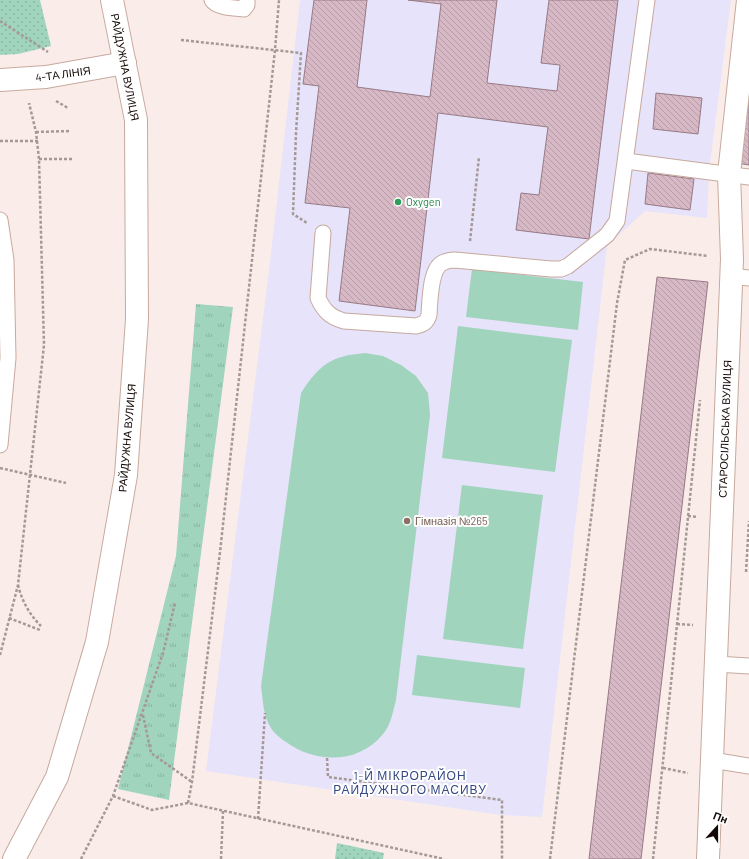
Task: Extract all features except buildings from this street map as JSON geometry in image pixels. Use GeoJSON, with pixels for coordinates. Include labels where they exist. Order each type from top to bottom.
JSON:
{"type":"FeatureCollection","features":[{"type":"Feature","properties":{"kind":"street","name":"РАЙДУЖНА ВУЛИЦЯ"},"geometry":{"type":"LineString","coordinates":[[14,859],[57,777],[97,642],[126,475],[138,319],[136,120],[112,0]]}},
{"type":"Feature","properties":{"kind":"street","name":"СТАРОСІЛЬСЬКА ВУЛИЦЯ"},"geometry":{"type":"LineString","coordinates":[[708,859],[716,664],[737,271],[739,175],[748,0]]}},
{"type":"Feature","properties":{"kind":"street","name":"4-ТА ЛІНІЯ"},"geometry":{"type":"LineString","coordinates":[[0,80],[46,78],[125,63]]}},
{"type":"Feature","properties":{"kind":"lane"},"geometry":{"type":"LineString","coordinates":[[212,0],[214,3],[219,5],[244,9],[247,5],[247,0]]}},
{"type":"Feature","properties":{"kind":"lane"},"geometry":{"type":"LineString","coordinates":[[323,233],[318,298],[321,306],[328,313],[334,318],[344,321],[416,326],[425,324],[429,315],[436,269],[447,261],[551,269],[561,269],[568,266],[607,235],[617,221],[647,0]]}},
{"type":"Feature","properties":{"kind":"lane"},"geometry":{"type":"LineString","coordinates":[[626,161],[739,175]]}},
{"type":"Feature","properties":{"kind":"lane"},"geometry":{"type":"LineString","coordinates":[[0,220],[6,260],[8,358],[0,446]]}},
{"type":"Feature","properties":{"kind":"lane"},"geometry":{"type":"LineString","coordinates":[[716,664],[749,666]]}},
{"type":"Feature","properties":{"kind":"lane"},"geometry":{"type":"LineString","coordinates":[[712,760],[749,766]]}},
{"type":"Feature","properties":{"kind":"path"},"geometry":{"type":"LineString","coordinates":[[188,803],[192,782],[220,552],[275,50],[279,0]]}},
{"type":"Feature","properties":{"kind":"path"},"geometry":{"type":"LineString","coordinates":[[0,21],[50,53]]}},
{"type":"Feature","properties":{"kind":"path"},"geometry":{"type":"LineString","coordinates":[[181,40],[301,53],[293,214],[323,233]]}},
{"type":"Feature","properties":{"kind":"path"},"geometry":{"type":"LineString","coordinates":[[0,655],[18,585],[44,346],[38,142],[28,98]]}},
{"type":"Feature","properties":{"kind":"path"},"geometry":{"type":"LineString","coordinates":[[36,132],[71,131]]}},
{"type":"Feature","properties":{"kind":"path"},"geometry":{"type":"LineString","coordinates":[[0,140],[38,142]]}},
{"type":"Feature","properties":{"kind":"path"},"geometry":{"type":"LineString","coordinates":[[468,262],[479,157]]}},
{"type":"Feature","properties":{"kind":"path"},"geometry":{"type":"LineString","coordinates":[[39,159],[73,159]]}},
{"type":"Feature","properties":{"kind":"path"},"geometry":{"type":"LineString","coordinates":[[550,859],[617,303],[626,260],[650,249],[737,271]]}},
{"type":"Feature","properties":{"kind":"path"},"geometry":{"type":"LineString","coordinates":[[653,859],[700,399]]}},
{"type":"Feature","properties":{"kind":"path"},"geometry":{"type":"LineString","coordinates":[[0,468],[66,483]]}},
{"type":"Feature","properties":{"kind":"path"},"geometry":{"type":"LineString","coordinates":[[18,585],[22,598],[31,616],[40,626]]}},
{"type":"Feature","properties":{"kind":"path"},"geometry":{"type":"LineString","coordinates":[[81,859],[112,796],[163,653],[175,604]]}},
{"type":"Feature","properties":{"kind":"path"},"geometry":{"type":"LineString","coordinates":[[9,618],[40,630]]}},
{"type":"Feature","properties":{"kind":"path"},"geometry":{"type":"LineString","coordinates":[[142,713],[151,753],[192,782]]}},
{"type":"Feature","properties":{"kind":"path"},"geometry":{"type":"LineString","coordinates":[[258,819],[265,714]]}},
{"type":"Feature","properties":{"kind":"path"},"geometry":{"type":"LineString","coordinates":[[327,758],[328,778],[502,800],[502,859]]}},
{"type":"Feature","properties":{"kind":"path"},"geometry":{"type":"LineString","coordinates":[[112,796],[152,810],[188,803],[444,859]]}},
{"type":"Feature","properties":{"kind":"path"},"geometry":{"type":"LineString","coordinates":[[221,859],[223,811]]}},
{"type":"Feature","properties":{"kind":"shaded area","name":"Гімназія №265"},"geometry":{"type":"Polygon","coordinates":[[[300,0],[731,0],[709,171],[707,218],[645,211],[607,246],[542,817],[501,815],[206,771],[269,271],[300,0]]]}},
{"type":"Feature","properties":{"kind":"green space"},"geometry":{"type":"Polygon","coordinates":[[[0,0],[40,0],[51,46],[18,54],[0,55],[0,0]]]}},
{"type":"Feature","properties":{"kind":"green space"},"geometry":{"type":"Polygon","coordinates":[[[472,269],[583,282],[578,330],[466,317],[472,269]]]}},
{"type":"Feature","properties":{"kind":"green space"},"geometry":{"type":"Polygon","coordinates":[[[196,304],[233,307],[169,800],[118,789],[176,556],[196,304]]]}},
{"type":"Feature","properties":{"kind":"green space"},"geometry":{"type":"Polygon","coordinates":[[[458,326],[572,340],[555,472],[442,458],[458,326]]]}},
{"type":"Feature","properties":{"kind":"green space"},"geometry":{"type":"Polygon","coordinates":[[[365,353],[383,356],[401,365],[416,376],[428,393],[430,415],[396,700],[391,718],[383,734],[373,744],[362,751],[350,756],[337,758],[324,757],[310,754],[298,749],[274,732],[268,723],[265,713],[261,686],[301,393],[314,375],[327,363],[343,356],[365,353]]]}},
{"type":"Feature","properties":{"kind":"green space"},"geometry":{"type":"Polygon","coordinates":[[[462,485],[543,495],[523,649],[443,639],[462,485]]]}},
{"type":"Feature","properties":{"kind":"green space"},"geometry":{"type":"Polygon","coordinates":[[[417,655],[525,668],[520,708],[412,695],[417,655]]]}},
{"type":"Feature","properties":{"kind":"green space"},"geometry":{"type":"Polygon","coordinates":[[[337,843],[384,853],[383,859],[335,859],[337,843]]]}},
{"type":"Feature","properties":{"kind":"place","name":"Oxygen"},"geometry":{"type":"Point","coordinates":[398,202]}},
{"type":"Feature","properties":{"kind":"place","name":"Гімназія №265"},"geometry":{"type":"Point","coordinates":[407,521]}},
{"type":"Feature","properties":{"kind":"district","name":"1-Й МІКРОРАЙОН РАЙДУЖНОГО МАСИВУ"},"geometry":{"type":"Point","coordinates":[410,783]}}]}
